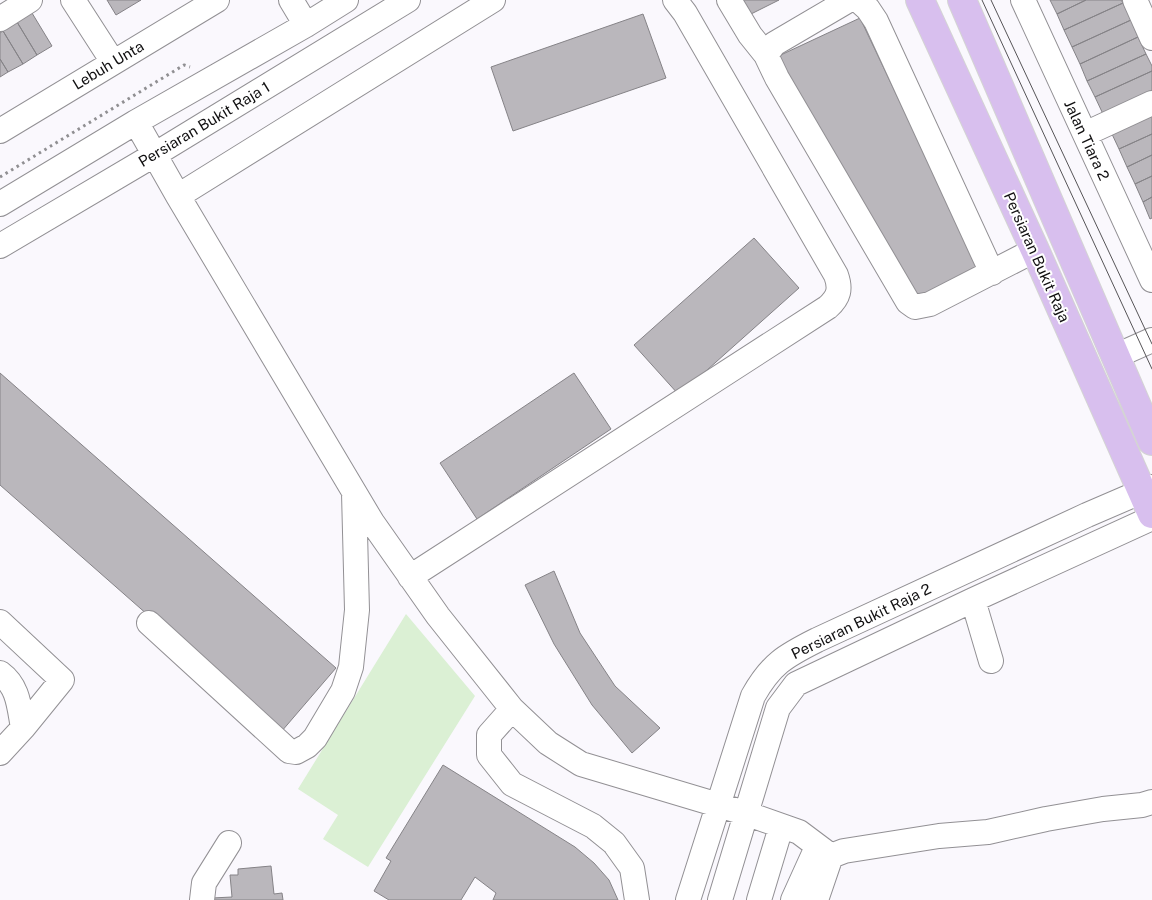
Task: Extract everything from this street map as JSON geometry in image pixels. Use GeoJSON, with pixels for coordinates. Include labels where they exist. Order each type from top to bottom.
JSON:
{"type":"FeatureCollection","features":[{"type":"Feature","properties":{"kind":"main road","name":"Persiaran Bukit Raja"},"geometry":{"type":"LineString","coordinates":[[920,0],[1148,497]]}},
{"type":"Feature","properties":{"kind":"main road"},"geometry":{"type":"LineString","coordinates":[[962,0],[1152,440]]}},
{"type":"Feature","properties":{"kind":"street"},"geometry":{"type":"LineString","coordinates":[[0,18],[30,0]]}},
{"type":"Feature","properties":{"kind":"street"},"geometry":{"type":"LineString","coordinates":[[73,0],[113,62]]}},
{"type":"Feature","properties":{"kind":"street","name":"Lebuh Unta"},"geometry":{"type":"LineString","coordinates":[[0,131],[113,62],[186,8],[217,0]]}},
{"type":"Feature","properties":{"kind":"street"},"geometry":{"type":"LineString","coordinates":[[291,0],[306,25]]}},
{"type":"Feature","properties":{"kind":"street"},"geometry":{"type":"LineString","coordinates":[[0,204],[136,122],[306,25],[346,0]]}},
{"type":"Feature","properties":{"kind":"street","name":"Persiaran Bukit Raja 1"},"geometry":{"type":"LineString","coordinates":[[0,246],[408,0]]}},
{"type":"Feature","properties":{"kind":"street"},"geometry":{"type":"LineString","coordinates":[[178,196],[493,0]]}},
{"type":"Feature","properties":{"kind":"street"},"geometry":{"type":"LineString","coordinates":[[410,577],[828,307],[836,299],[839,292],[839,284],[836,275],[685,13],[675,0]]}},
{"type":"Feature","properties":{"kind":"street"},"geometry":{"type":"LineString","coordinates":[[728,0],[750,35],[766,55],[777,78],[908,302],[915,307],[930,304],[1034,250]]}},
{"type":"Feature","properties":{"kind":"street"},"geometry":{"type":"LineString","coordinates":[[766,55],[774,44],[849,0]]}},
{"type":"Feature","properties":{"kind":"street"},"geometry":{"type":"LineString","coordinates":[[858,0],[868,9],[876,21],[992,273]]}},
{"type":"Feature","properties":{"kind":"street","name":"Jalan Tiara 2"},"geometry":{"type":"LineString","coordinates":[[1023,0],[1152,280]]}},
{"type":"Feature","properties":{"kind":"street"},"geometry":{"type":"LineString","coordinates":[[1135,0],[1152,38]]}},
{"type":"Feature","properties":{"kind":"street"},"geometry":{"type":"LineString","coordinates":[[1085,134],[1152,103]]}},
{"type":"Feature","properties":{"kind":"street"},"geometry":{"type":"LineString","coordinates":[[136,122],[372,522],[438,616],[512,709],[548,744],[581,764],[745,813],[799,832],[824,851],[844,851],[939,836],[988,832],[1046,819],[1152,802]]}},
{"type":"Feature","properties":{"kind":"street"},"geometry":{"type":"LineString","coordinates":[[1116,356],[1152,340]]}},
{"type":"Feature","properties":{"kind":"street"},"geometry":{"type":"LineString","coordinates":[[149,623],[289,752],[296,752],[307,746],[315,738],[343,691],[351,667],[357,610],[354,492]]}},
{"type":"Feature","properties":{"kind":"street","name":"Persiaran Bukit Raja 2"},"geometry":{"type":"LineString","coordinates":[[688,900],[753,696],[762,680],[777,663],[817,640],[1087,514],[1148,497]]}},
{"type":"Feature","properties":{"kind":"street","name":"Persiaran Bukit Raja 2"},"geometry":{"type":"LineString","coordinates":[[720,900],[778,708],[796,684],[1152,518]]}},
{"type":"Feature","properties":{"kind":"street"},"geometry":{"type":"LineString","coordinates":[[973,600],[991,662]]}},
{"type":"Feature","properties":{"kind":"street"},"geometry":{"type":"LineString","coordinates":[[0,622],[62,680],[0,754]]}},
{"type":"Feature","properties":{"kind":"street"},"geometry":{"type":"LineString","coordinates":[[0,673],[9,680],[18,699],[23,728]]}},
{"type":"Feature","properties":{"kind":"street"},"geometry":{"type":"LineString","coordinates":[[512,709],[489,735],[489,755],[512,784],[593,826],[614,843],[632,868],[637,900]]}},
{"type":"Feature","properties":{"kind":"street"},"geometry":{"type":"LineString","coordinates":[[760,900],[781,827]]}},
{"type":"Feature","properties":{"kind":"street"},"geometry":{"type":"LineString","coordinates":[[202,900],[204,883],[228,843]]}},
{"type":"Feature","properties":{"kind":"street"},"geometry":{"type":"LineString","coordinates":[[793,900],[824,851]]}},
{"type":"Feature","properties":{"kind":"street"},"geometry":{"type":"LineString","coordinates":[[816,900],[824,851]]}},
{"type":"Feature","properties":{"kind":"green space"},"geometry":{"type":"Polygon","coordinates":[[[406,614],[475,696],[368,867],[323,839],[338,815],[298,789],[406,614]]]}},
{"type":"Feature","properties":{"kind":"building"},"geometry":{"type":"Polygon","coordinates":[[[107,0],[141,0],[116,15],[107,0]]]}},
{"type":"Feature","properties":{"kind":"building"},"geometry":{"type":"Polygon","coordinates":[[[742,0],[779,0],[749,15],[742,0]]]}},
{"type":"Feature","properties":{"kind":"building"},"geometry":{"type":"Polygon","coordinates":[[[1050,0],[1086,0],[1057,14],[1050,0]]]}},
{"type":"Feature","properties":{"kind":"building"},"geometry":{"type":"Polygon","coordinates":[[[1086,0],[1121,0],[1123,3],[1064,30],[1057,14],[1086,0]]]}},
{"type":"Feature","properties":{"kind":"building"},"geometry":{"type":"Polygon","coordinates":[[[1123,3],[1131,20],[1072,47],[1064,30],[1123,3]]]}},
{"type":"Feature","properties":{"kind":"building"},"geometry":{"type":"Polygon","coordinates":[[[32,13],[52,46],[37,55],[17,22],[32,13]]]}},
{"type":"Feature","properties":{"kind":"building"},"geometry":{"type":"Polygon","coordinates":[[[643,14],[666,78],[513,131],[491,67],[643,14]]]}},
{"type":"Feature","properties":{"kind":"building"},"geometry":{"type":"Polygon","coordinates":[[[860,18],[982,275],[916,303],[770,60],[860,18]]]}},
{"type":"Feature","properties":{"kind":"building"},"geometry":{"type":"Polygon","coordinates":[[[1131,20],[1138,37],[1080,64],[1072,47],[1131,20]]]}},
{"type":"Feature","properties":{"kind":"building"},"geometry":{"type":"Polygon","coordinates":[[[17,22],[37,55],[23,64],[3,31],[17,22]]]}},
{"type":"Feature","properties":{"kind":"building"},"geometry":{"type":"Polygon","coordinates":[[[3,31],[23,64],[8,72],[0,59],[0,33],[3,31]]]}},
{"type":"Feature","properties":{"kind":"building"},"geometry":{"type":"Polygon","coordinates":[[[1138,37],[1146,54],[1087,81],[1080,64],[1138,37]]]}},
{"type":"Feature","properties":{"kind":"building"},"geometry":{"type":"Polygon","coordinates":[[[1146,54],[1152,66],[1152,71],[1095,97],[1087,81],[1146,54]]]}},
{"type":"Feature","properties":{"kind":"building"},"geometry":{"type":"Polygon","coordinates":[[[0,59],[8,72],[0,77],[0,59]]]}},
{"type":"Feature","properties":{"kind":"building"},"geometry":{"type":"Polygon","coordinates":[[[1152,71],[1152,92],[1103,114],[1095,97],[1152,71]]]}},
{"type":"Feature","properties":{"kind":"building"},"geometry":{"type":"Polygon","coordinates":[[[1152,113],[1152,134],[1119,149],[1111,132],[1152,113]]]}},
{"type":"Feature","properties":{"kind":"building"},"geometry":{"type":"Polygon","coordinates":[[[1152,134],[1152,155],[1127,167],[1119,149],[1152,134]]]}},
{"type":"Feature","properties":{"kind":"building"},"geometry":{"type":"Polygon","coordinates":[[[1152,155],[1152,176],[1135,184],[1127,167],[1152,155]]]}},
{"type":"Feature","properties":{"kind":"building"},"geometry":{"type":"Polygon","coordinates":[[[1152,176],[1152,197],[1143,202],[1135,184],[1152,176]]]}},
{"type":"Feature","properties":{"kind":"building"},"geometry":{"type":"Polygon","coordinates":[[[1152,197],[1152,218],[1150,219],[1143,202],[1152,197]]]}},
{"type":"Feature","properties":{"kind":"building"},"geometry":{"type":"Polygon","coordinates":[[[754,238],[799,288],[679,395],[634,345],[754,238]]]}},
{"type":"Feature","properties":{"kind":"building"},"geometry":{"type":"Polygon","coordinates":[[[0,373],[336,668],[281,732],[0,485],[0,373]]]}},
{"type":"Feature","properties":{"kind":"building"},"geometry":{"type":"Polygon","coordinates":[[[574,373],[611,429],[477,519],[440,463],[574,373]]]}},
{"type":"Feature","properties":{"kind":"building"},"geometry":{"type":"Polygon","coordinates":[[[554,571],[580,633],[615,686],[660,728],[632,753],[592,705],[554,644],[525,585],[554,571]]]}},
{"type":"Feature","properties":{"kind":"building"},"geometry":{"type":"Polygon","coordinates":[[[443,765],[575,847],[594,863],[609,880],[618,900],[493,900],[496,893],[475,877],[461,900],[389,900],[374,891],[391,861],[386,858],[443,765]]]}},
{"type":"Feature","properties":{"kind":"building"},"geometry":{"type":"Polygon","coordinates":[[[271,866],[274,894],[282,893],[283,900],[213,900],[212,898],[232,897],[230,875],[238,875],[238,869],[271,866]]]}},
{"type":"Feature","properties":{"kind":"tram line"},"geometry":{"type":"LineString","coordinates":[[982,0],[1152,369]]}},
{"type":"Feature","properties":{"kind":"tram line"},"geometry":{"type":"LineString","coordinates":[[991,0],[1152,344]]}}]}
